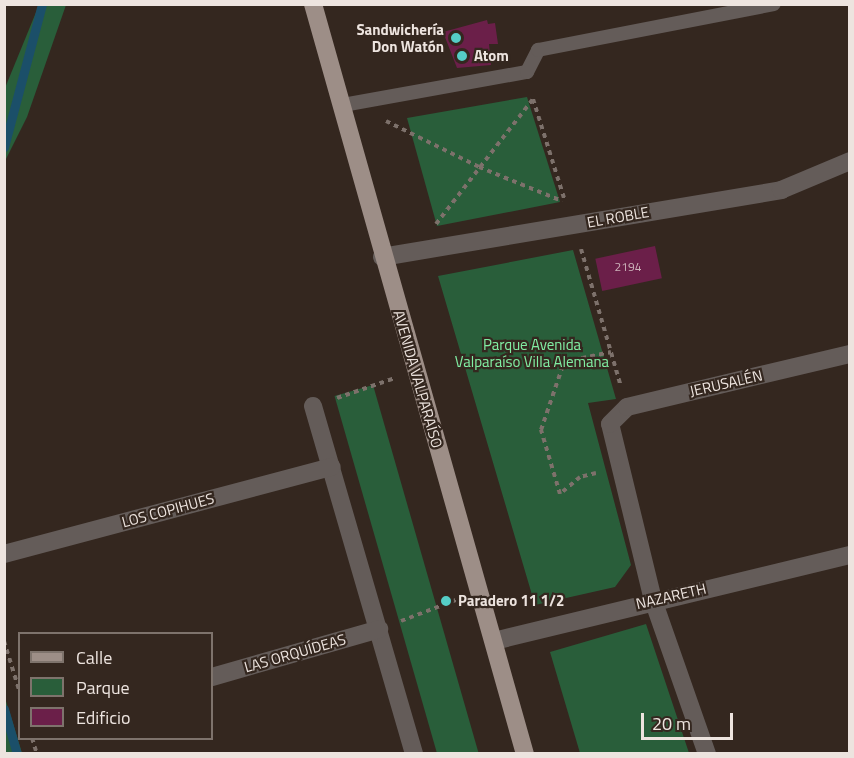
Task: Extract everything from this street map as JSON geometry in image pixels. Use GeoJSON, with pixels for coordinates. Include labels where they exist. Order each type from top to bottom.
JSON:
{"type":"FeatureCollection","features":[{"type":"Feature","properties":{"kind":"main road","name":"AVENIDA VALPARAÍSO"},"geometry":{"type":"LineString","coordinates":[[313,4],[343,105],[382,257],[525,753]]}},
{"type":"Feature","properties":{"kind":"street","name":"EL ROBLE"},"geometry":{"type":"LineString","coordinates":[[382,257],[781,190],[849,161]]}},
{"type":"Feature","properties":{"kind":"street","name":"JERUSALÉN"},"geometry":{"type":"LineString","coordinates":[[620,466],[610,424],[627,407],[849,354]]}},
{"type":"Feature","properties":{"kind":"street"},"geometry":{"type":"LineString","coordinates":[[313,406],[414,753]]}},
{"type":"Feature","properties":{"kind":"street"},"geometry":{"type":"LineString","coordinates":[[620,466],[653,600],[707,753]]}},
{"type":"Feature","properties":{"kind":"street","name":"LOS COPIHUES"},"geometry":{"type":"LineString","coordinates":[[4,554],[332,467]]}},
{"type":"Feature","properties":{"kind":"street","name":"NAZARETH"},"geometry":{"type":"LineString","coordinates":[[494,641],[653,600],[849,555]]}},
{"type":"Feature","properties":{"kind":"street","name":"LAS ORQUÍDEAS"},"geometry":{"type":"LineString","coordinates":[[213,677],[379,629]]}},
{"type":"Feature","properties":{"kind":"lane"},"geometry":{"type":"LineString","coordinates":[[343,105],[527,72],[538,50],[774,4]]}},
{"type":"Feature","properties":{"kind":"path"},"geometry":{"type":"LineString","coordinates":[[426,249],[432,228],[533,99],[565,202]]}},
{"type":"Feature","properties":{"kind":"path"},"geometry":{"type":"LineString","coordinates":[[611,352],[564,362],[541,430],[560,494],[580,477],[620,466]]}},
{"type":"Feature","properties":{"kind":"path"},"geometry":{"type":"LineString","coordinates":[[313,406],[416,371]]}},
{"type":"Feature","properties":{"kind":"path"},"geometry":{"type":"LineString","coordinates":[[379,629],[479,592]]}},
{"type":"Feature","properties":{"kind":"path"},"geometry":{"type":"LineString","coordinates":[[4,641],[18,686]]}},
{"type":"Feature","properties":{"kind":"green space"},"geometry":{"type":"Polygon","coordinates":[[[39,5],[66,5],[27,117],[5,161],[5,88],[39,5]]]}},
{"type":"Feature","properties":{"kind":"green space"},"geometry":{"type":"Polygon","coordinates":[[[527,97],[560,202],[437,226],[407,118],[527,97]]]}},
{"type":"Feature","properties":{"kind":"green space","name":"Parque Avenida Valparaíso Villa Alemana"},"geometry":{"type":"Polygon","coordinates":[[[573,250],[616,399],[588,403],[631,565],[615,587],[535,605],[438,276],[573,250]]]}},
{"type":"Feature","properties":{"kind":"green space"},"geometry":{"type":"Polygon","coordinates":[[[373,385],[479,754],[437,754],[335,396],[373,385]]]}},
{"type":"Feature","properties":{"kind":"green space"},"geometry":{"type":"Polygon","coordinates":[[[646,624],[689,753],[580,753],[550,652],[646,624]]]}},
{"type":"Feature","properties":{"kind":"green space"},"geometry":{"type":"Polygon","coordinates":[[[5,698],[22,753],[5,753],[5,698]]]}},
{"type":"Feature","properties":{"kind":"building"},"geometry":{"type":"Polygon","coordinates":[[[487,20],[488,24],[495,23],[498,44],[489,44],[491,65],[457,68],[443,32],[487,20]]]}},
{"type":"Feature","properties":{"kind":"building"},"geometry":{"type":"Polygon","coordinates":[[[655,246],[662,278],[602,291],[595,259],[655,246]]]}},
{"type":"Feature","properties":{"kind":"waterway"},"geometry":{"type":"LineString","coordinates":[[4,147],[42,4]]}},
{"type":"Feature","properties":{"kind":"waterway"},"geometry":{"type":"LineString","coordinates":[[4,709],[17,754]]}},
{"type":"Feature","properties":{"kind":"place","name":"Sandwichería Don Watón"},"geometry":{"type":"Point","coordinates":[456,38]}},
{"type":"Feature","properties":{"kind":"place","name":"Atom"},"geometry":{"type":"Point","coordinates":[462,56]}},
{"type":"Feature","properties":{"kind":"place","name":"Paradero 11 1/2"},"geometry":{"type":"Point","coordinates":[446,601]}}]}
